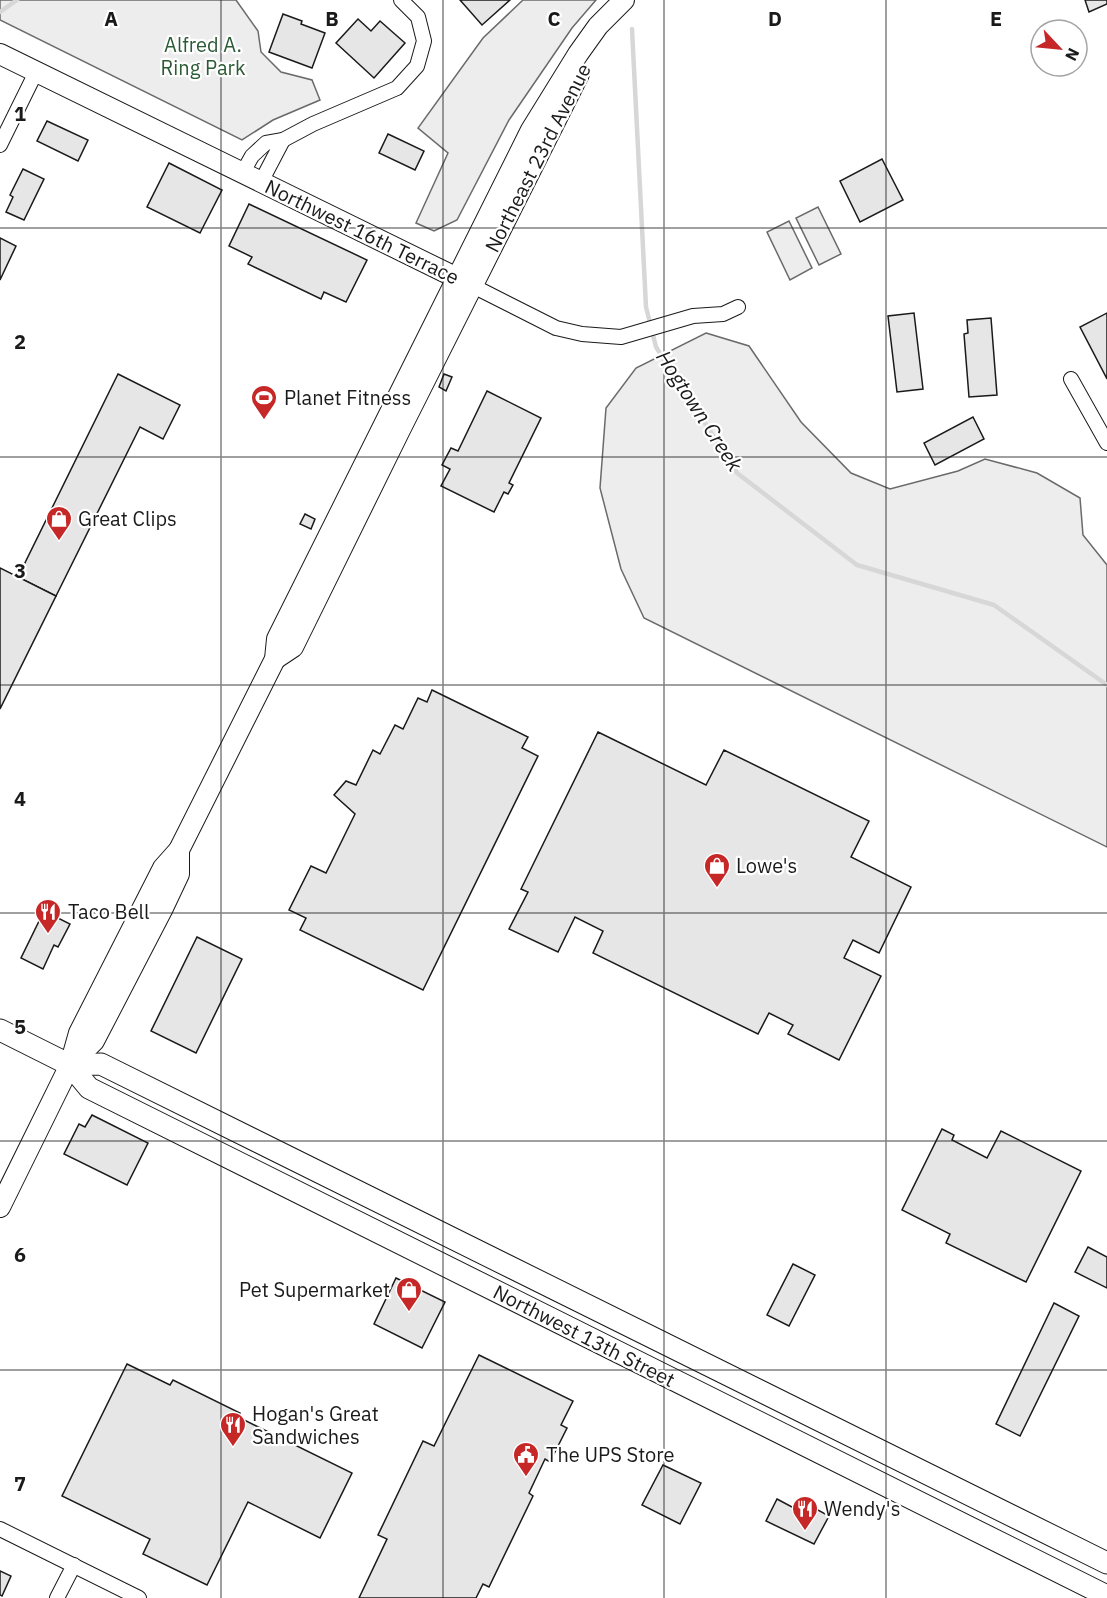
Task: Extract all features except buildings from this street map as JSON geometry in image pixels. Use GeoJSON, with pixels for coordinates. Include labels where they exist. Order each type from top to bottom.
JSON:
{"type":"FeatureCollection","features":[{"type":"Feature","properties":{"kind":"main road","name":"Northwest 13th Street"},"geometry":{"type":"LineString","coordinates":[[0,1030],[70,1065],[89,1088],[1107,1596]]}},
{"type":"Feature","properties":{"kind":"main road","name":"Northwest 13th Street"},"geometry":{"type":"LineString","coordinates":[[70,1065],[101,1064],[1107,1563]]}},
{"type":"Feature","properties":{"kind":"main road"},"geometry":{"type":"LineString","coordinates":[[336,1212],[369,1215],[396,1210]]}},
{"type":"Feature","properties":{"kind":"main road"},"geometry":{"type":"LineString","coordinates":[[386,1237],[416,1234],[455,1240]]}},
{"type":"Feature","properties":{"kind":"main road"},"geometry":{"type":"LineString","coordinates":[[684,1386],[697,1359]]}},
{"type":"Feature","properties":{"kind":"street"},"geometry":{"type":"LineString","coordinates":[[242,174],[252,156],[266,143],[283,140],[397,88],[417,66],[424,41],[418,17],[401,0]]}},
{"type":"Feature","properties":{"kind":"street","name":"Northeast 23rd Avenue"},"geometry":{"type":"LineString","coordinates":[[70,1065],[94,1041],[162,910],[179,874],[180,850],[275,659],[293,647],[394,440],[531,130],[551,94],[598,26],[622,2]]}},
{"type":"Feature","properties":{"kind":"street","name":"Northwest 16th Terrace"},"geometry":{"type":"LineString","coordinates":[[0,54],[556,328],[582,334],[621,337],[693,316],[723,314],[738,307]]}},
{"type":"Feature","properties":{"kind":"street"},"geometry":{"type":"LineString","coordinates":[[0,145],[36,72]]}},
{"type":"Feature","properties":{"kind":"street"},"geometry":{"type":"LineString","coordinates":[[261,182],[283,140]]}},
{"type":"Feature","properties":{"kind":"street"},"geometry":{"type":"LineString","coordinates":[[1071,379],[1107,443]]}},
{"type":"Feature","properties":{"kind":"street"},"geometry":{"type":"LineString","coordinates":[[0,1207],[70,1065],[78,1033],[163,868],[180,850]]}},
{"type":"Feature","properties":{"kind":"street"},"geometry":{"type":"LineString","coordinates":[[0,1529],[139,1598]]}},
{"type":"Feature","properties":{"kind":"street"},"geometry":{"type":"LineString","coordinates":[[57,1598],[74,1565]]}},
{"type":"Feature","properties":{"kind":"shaded area","name":"Alfred A. Ring Park"},"geometry":{"type":"Polygon","coordinates":[[[0,0],[236,0],[258,31],[261,52],[281,72],[312,80],[320,100],[273,120],[242,140],[0,20],[0,0]]]}},
{"type":"Feature","properties":{"kind":"shaded area"},"geometry":{"type":"Polygon","coordinates":[[[523,0],[596,0],[572,28],[509,120],[457,220],[434,231],[416,223],[448,153],[418,128],[483,38],[523,0]]]}},
{"type":"Feature","properties":{"kind":"shaded area"},"geometry":{"type":"Polygon","coordinates":[[[818,207],[841,254],[819,265],[796,218],[818,207]]]}},
{"type":"Feature","properties":{"kind":"shaded area"},"geometry":{"type":"Polygon","coordinates":[[[789,221],[812,268],[790,280],[767,232],[789,221]]]}},
{"type":"Feature","properties":{"kind":"shaded area"},"geometry":{"type":"Polygon","coordinates":[[[706,333],[749,346],[801,422],[851,473],[890,489],[958,471],[985,459],[1037,473],[1080,498],[1083,535],[1107,565],[1107,847],[644,618],[621,569],[600,488],[606,408],[636,368],[706,333]]]}},
{"type":"Feature","properties":{"kind":"waterway"},"geometry":{"type":"LineString","coordinates":[[0,12],[17,0]]}},
{"type":"Feature","properties":{"kind":"waterway","name":"Hogtown Creek"},"geometry":{"type":"LineString","coordinates":[[632,29],[646,307],[656,347],[737,473],[857,565],[994,605],[1107,685]]}},
{"type":"Feature","properties":{"kind":"place","name":"Planet Fitness"},"geometry":{"type":"Point","coordinates":[264,421]}},
{"type":"Feature","properties":{"kind":"place","name":"Great Clips"},"geometry":{"type":"Point","coordinates":[59,542]}},
{"type":"Feature","properties":{"kind":"place","name":"Lowe's"},"geometry":{"type":"Point","coordinates":[717,889]}},
{"type":"Feature","properties":{"kind":"place","name":"Taco Bell"},"geometry":{"type":"Point","coordinates":[48,935]}},
{"type":"Feature","properties":{"kind":"place","name":"Pet Supermarket"},"geometry":{"type":"Point","coordinates":[409,1313]}},
{"type":"Feature","properties":{"kind":"place","name":"Hogan's Great Sandwiches"},"geometry":{"type":"Point","coordinates":[233,1448]}},
{"type":"Feature","properties":{"kind":"place","name":"The UPS Store"},"geometry":{"type":"Point","coordinates":[526,1478]}},
{"type":"Feature","properties":{"kind":"place","name":"Wendy's"},"geometry":{"type":"Point","coordinates":[805,1532]}}]}
